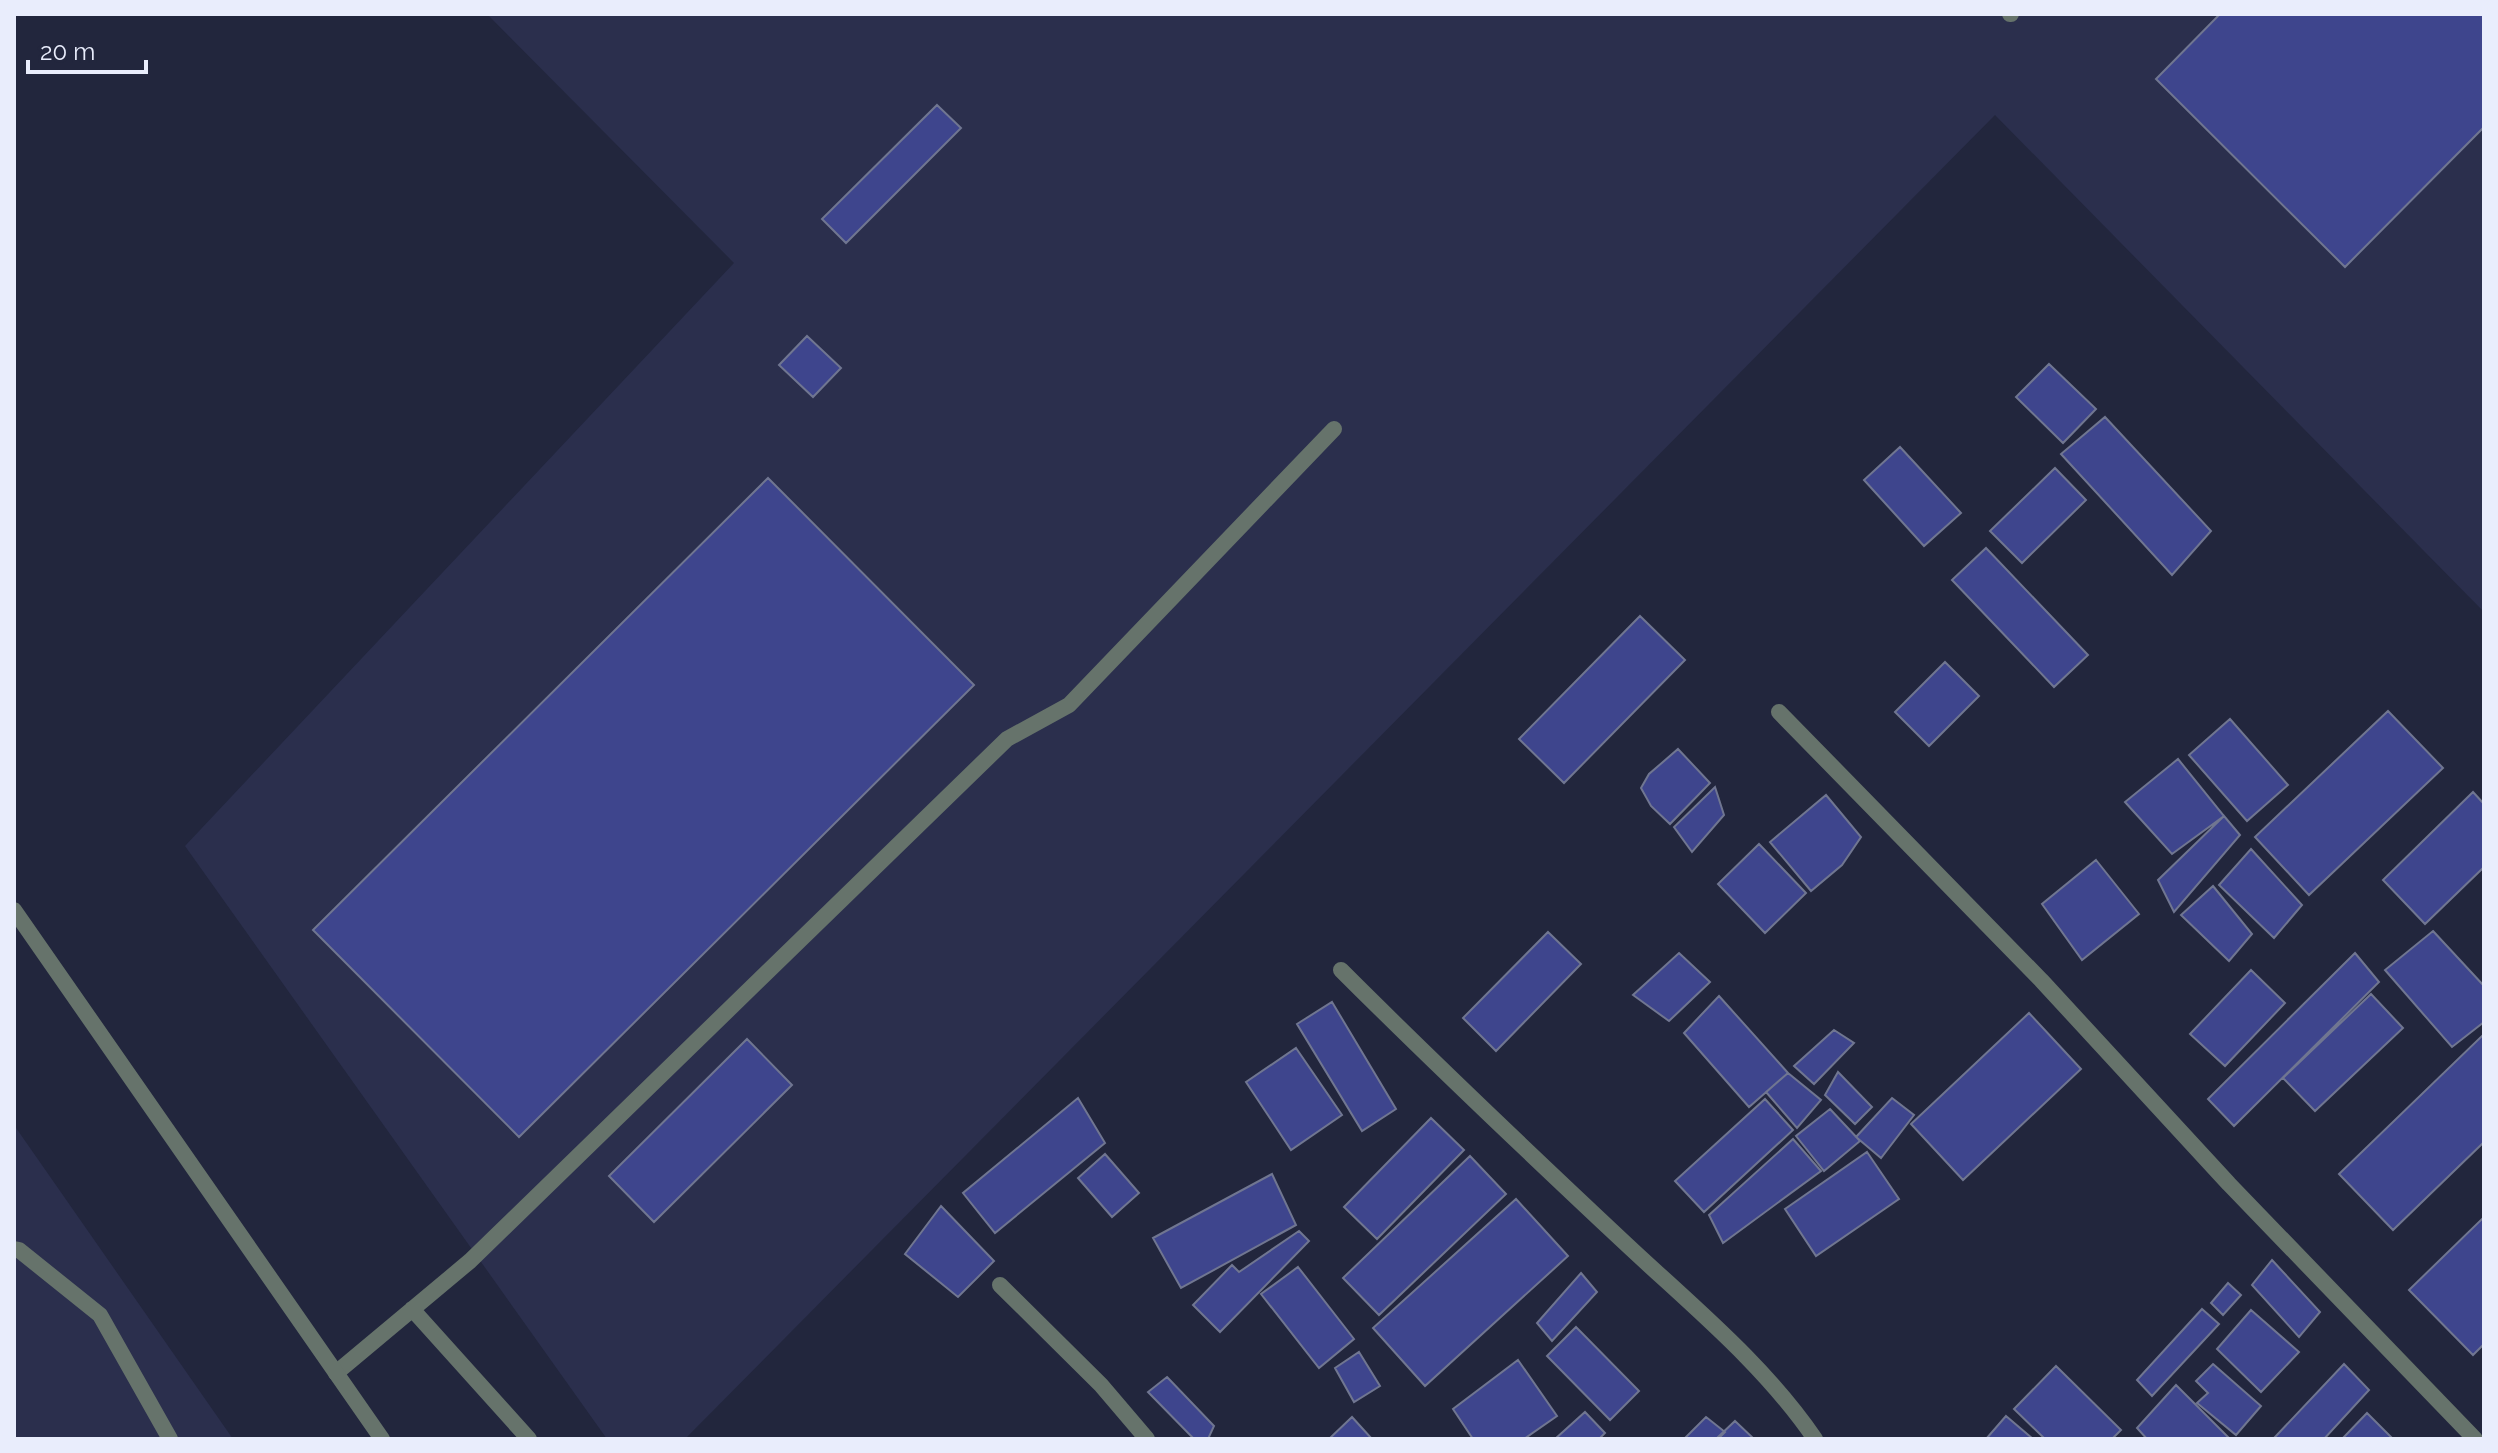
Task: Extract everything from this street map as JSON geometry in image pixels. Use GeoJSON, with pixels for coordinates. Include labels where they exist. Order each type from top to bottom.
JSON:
{"type":"FeatureCollection","features":[{"type":"Feature","properties":{"kind":"street"},"geometry":{"type":"LineString","coordinates":[[336,1373],[470,1261],[1007,739],[1069,705],[1334,429]]}},
{"type":"Feature","properties":{"kind":"street"},"geometry":{"type":"LineString","coordinates":[[1779,712],[2041,980],[2229,1184],[2475,1439]]}},
{"type":"Feature","properties":{"kind":"street"},"geometry":{"type":"LineString","coordinates":[[14,910],[381,1439]]}},
{"type":"Feature","properties":{"kind":"street"},"geometry":{"type":"LineString","coordinates":[[1341,970],[1449,1077],[1737,1348],[1794,1409],[1815,1439]]}},
{"type":"Feature","properties":{"kind":"street"},"geometry":{"type":"LineString","coordinates":[[14,1249],[100,1315],[164,1435]]}},
{"type":"Feature","properties":{"kind":"street"},"geometry":{"type":"LineString","coordinates":[[1000,1285],[1101,1385],[1147,1439]]}},
{"type":"Feature","properties":{"kind":"street"},"geometry":{"type":"LineString","coordinates":[[412,1309],[529,1439]]}},
{"type":"Feature","properties":{"kind":"shaded area"},"geometry":{"type":"Polygon","coordinates":[[[487,14],[2484,14],[2484,612],[1995,115],[685,1439],[607,1439],[185,846],[734,263],[487,14]]]}},
{"type":"Feature","properties":{"kind":"shaded area"},"geometry":{"type":"Polygon","coordinates":[[[14,1125],[233,1439],[14,1439],[14,1125]]]}},
{"type":"Feature","properties":{"kind":"building"},"geometry":{"type":"Polygon","coordinates":[[[2220,14],[2484,14],[2484,127],[2345,267],[2156,79],[2220,14]]]}},
{"type":"Feature","properties":{"kind":"building"},"geometry":{"type":"Polygon","coordinates":[[[937,105],[961,128],[846,243],[822,219],[937,105]]]}},
{"type":"Feature","properties":{"kind":"building"},"geometry":{"type":"Polygon","coordinates":[[[807,336],[841,368],[813,397],[779,365],[807,336]]]}},
{"type":"Feature","properties":{"kind":"building"},"geometry":{"type":"Polygon","coordinates":[[[2049,364],[2096,409],[2063,443],[2016,397],[2049,364]]]}},
{"type":"Feature","properties":{"kind":"building"},"geometry":{"type":"Polygon","coordinates":[[[2105,417],[2211,531],[2172,575],[2061,454],[2105,417]]]}},
{"type":"Feature","properties":{"kind":"building"},"geometry":{"type":"Polygon","coordinates":[[[1900,447],[1961,513],[1924,546],[1864,480],[1900,447]]]}},
{"type":"Feature","properties":{"kind":"building"},"geometry":{"type":"Polygon","coordinates":[[[2055,468],[2086,500],[2022,563],[1990,531],[2055,468]]]}},
{"type":"Feature","properties":{"kind":"building"},"geometry":{"type":"Polygon","coordinates":[[[768,478],[974,685],[519,1137],[313,930],[768,478]]]}},
{"type":"Feature","properties":{"kind":"building"},"geometry":{"type":"Polygon","coordinates":[[[1986,548],[2088,655],[2054,687],[1952,580],[1986,548]]]}},
{"type":"Feature","properties":{"kind":"building"},"geometry":{"type":"Polygon","coordinates":[[[1640,616],[1685,660],[1564,783],[1519,739],[1640,616]]]}},
{"type":"Feature","properties":{"kind":"building"},"geometry":{"type":"Polygon","coordinates":[[[1945,662],[1979,696],[1929,746],[1895,712],[1945,662]]]}},
{"type":"Feature","properties":{"kind":"building"},"geometry":{"type":"Polygon","coordinates":[[[2388,711],[2443,768],[2309,895],[2255,837],[2388,711]]]}},
{"type":"Feature","properties":{"kind":"building"},"geometry":{"type":"Polygon","coordinates":[[[2230,719],[2288,785],[2247,821],[2189,755],[2230,719]]]}},
{"type":"Feature","properties":{"kind":"building"},"geometry":{"type":"Polygon","coordinates":[[[1678,749],[1710,783],[1670,824],[1651,806],[1641,788],[1649,774],[1678,749]]]}},
{"type":"Feature","properties":{"kind":"building"},"geometry":{"type":"Polygon","coordinates":[[[2178,759],[2224,816],[2172,854],[2125,802],[2178,759]]]}},
{"type":"Feature","properties":{"kind":"building"},"geometry":{"type":"Polygon","coordinates":[[[1715,787],[1724,815],[1692,852],[1674,827],[1715,787]]]}},
{"type":"Feature","properties":{"kind":"building"},"geometry":{"type":"Polygon","coordinates":[[[2473,792],[2484,804],[2484,867],[2425,924],[2383,880],[2473,792]]]}},
{"type":"Feature","properties":{"kind":"building"},"geometry":{"type":"Polygon","coordinates":[[[1826,795],[1861,837],[1842,865],[1811,891],[1770,842],[1826,795]]]}},
{"type":"Feature","properties":{"kind":"building"},"geometry":{"type":"Polygon","coordinates":[[[2224,816],[2240,835],[2174,912],[2158,880],[2224,816]]]}},
{"type":"Feature","properties":{"kind":"building"},"geometry":{"type":"Polygon","coordinates":[[[1759,844],[1806,893],[1765,933],[1718,884],[1759,844]]]}},
{"type":"Feature","properties":{"kind":"building"},"geometry":{"type":"Polygon","coordinates":[[[2251,849],[2302,905],[2274,938],[2219,885],[2251,849]]]}},
{"type":"Feature","properties":{"kind":"building"},"geometry":{"type":"Polygon","coordinates":[[[2096,860],[2139,914],[2082,960],[2042,904],[2096,860]]]}},
{"type":"Feature","properties":{"kind":"building"},"geometry":{"type":"Polygon","coordinates":[[[2213,886],[2252,934],[2229,961],[2181,915],[2213,886]]]}},
{"type":"Feature","properties":{"kind":"building"},"geometry":{"type":"Polygon","coordinates":[[[2433,931],[2484,986],[2484,1022],[2452,1047],[2385,970],[2433,931]]]}},
{"type":"Feature","properties":{"kind":"building"},"geometry":{"type":"Polygon","coordinates":[[[1548,932],[1581,964],[1496,1051],[1463,1018],[1548,932]]]}},
{"type":"Feature","properties":{"kind":"building"},"geometry":{"type":"Polygon","coordinates":[[[1679,953],[1710,982],[1669,1021],[1633,995],[1679,953]]]}},
{"type":"Feature","properties":{"kind":"building"},"geometry":{"type":"Polygon","coordinates":[[[2355,953],[2379,982],[2234,1126],[2208,1099],[2355,953]]]}},
{"type":"Feature","properties":{"kind":"building"},"geometry":{"type":"Polygon","coordinates":[[[2251,970],[2285,1003],[2225,1066],[2190,1034],[2251,970]]]}},
{"type":"Feature","properties":{"kind":"building"},"geometry":{"type":"Polygon","coordinates":[[[2371,994],[2403,1028],[2315,1111],[2283,1078],[2371,994]]]}},
{"type":"Feature","properties":{"kind":"building"},"geometry":{"type":"Polygon","coordinates":[[[1719,996],[1788,1073],[1749,1107],[1684,1033],[1719,996]]]}},
{"type":"Feature","properties":{"kind":"building"},"geometry":{"type":"Polygon","coordinates":[[[1332,1002],[1396,1109],[1362,1131],[1297,1024],[1332,1002]]]}},
{"type":"Feature","properties":{"kind":"building"},"geometry":{"type":"Polygon","coordinates":[[[2029,1013],[2081,1069],[1963,1180],[1911,1124],[2029,1013]]]}},
{"type":"Feature","properties":{"kind":"building"},"geometry":{"type":"Polygon","coordinates":[[[1834,1030],[1854,1043],[1814,1084],[1794,1066],[1834,1030]]]}},
{"type":"Feature","properties":{"kind":"building"},"geometry":{"type":"Polygon","coordinates":[[[2484,1034],[2484,1142],[2393,1230],[2339,1174],[2484,1034]]]}},
{"type":"Feature","properties":{"kind":"building"},"geometry":{"type":"Polygon","coordinates":[[[747,1039],[792,1085],[654,1222],[609,1176],[747,1039]]]}},
{"type":"Feature","properties":{"kind":"building"},"geometry":{"type":"Polygon","coordinates":[[[1296,1048],[1342,1115],[1291,1150],[1246,1082],[1296,1048]]]}},
{"type":"Feature","properties":{"kind":"building"},"geometry":{"type":"Polygon","coordinates":[[[1838,1072],[1872,1107],[1855,1124],[1825,1095],[1838,1072]]]}},
{"type":"Feature","properties":{"kind":"building"},"geometry":{"type":"Polygon","coordinates":[[[1788,1073],[1821,1100],[1797,1128],[1766,1092],[1788,1073]]]}},
{"type":"Feature","properties":{"kind":"building"},"geometry":{"type":"Polygon","coordinates":[[[1078,1098],[1105,1143],[995,1233],[963,1193],[1078,1098]]]}},
{"type":"Feature","properties":{"kind":"building"},"geometry":{"type":"Polygon","coordinates":[[[1892,1098],[1914,1115],[1881,1158],[1856,1137],[1892,1098]]]}},
{"type":"Feature","properties":{"kind":"building"},"geometry":{"type":"Polygon","coordinates":[[[1765,1099],[1793,1130],[1704,1212],[1675,1181],[1765,1099]]]}},
{"type":"Feature","properties":{"kind":"building"},"geometry":{"type":"Polygon","coordinates":[[[1830,1109],[1860,1141],[1824,1171],[1796,1136],[1830,1109]]]}},
{"type":"Feature","properties":{"kind":"building"},"geometry":{"type":"Polygon","coordinates":[[[1431,1118],[1464,1150],[1377,1239],[1344,1207],[1431,1118]]]}},
{"type":"Feature","properties":{"kind":"building"},"geometry":{"type":"Polygon","coordinates":[[[1793,1139],[1821,1171],[1723,1243],[1709,1215],[1793,1139]]]}},
{"type":"Feature","properties":{"kind":"building"},"geometry":{"type":"Polygon","coordinates":[[[1867,1152],[1899,1199],[1816,1256],[1785,1209],[1867,1152]]]}},
{"type":"Feature","properties":{"kind":"building"},"geometry":{"type":"Polygon","coordinates":[[[1105,1154],[1139,1193],[1112,1217],[1078,1178],[1105,1154]]]}},
{"type":"Feature","properties":{"kind":"building"},"geometry":{"type":"Polygon","coordinates":[[[1470,1156],[1506,1194],[1379,1315],[1343,1278],[1470,1156]]]}},
{"type":"Feature","properties":{"kind":"building"},"geometry":{"type":"Polygon","coordinates":[[[1272,1174],[1296,1225],[1181,1288],[1153,1238],[1272,1174]]]}},
{"type":"Feature","properties":{"kind":"building"},"geometry":{"type":"Polygon","coordinates":[[[1516,1199],[1568,1256],[1425,1386],[1373,1328],[1516,1199]]]}},
{"type":"Feature","properties":{"kind":"building"},"geometry":{"type":"Polygon","coordinates":[[[941,1206],[994,1261],[958,1297],[905,1254],[941,1206]]]}},
{"type":"Feature","properties":{"kind":"building"},"geometry":{"type":"Polygon","coordinates":[[[2484,1217],[2484,1344],[2473,1355],[2409,1290],[2484,1217]]]}},
{"type":"Feature","properties":{"kind":"building"},"geometry":{"type":"Polygon","coordinates":[[[1299,1231],[1309,1241],[1220,1332],[1193,1305],[1232,1265],[1239,1272],[1299,1231]]]}},
{"type":"Feature","properties":{"kind":"building"},"geometry":{"type":"Polygon","coordinates":[[[2272,1260],[2320,1312],[2299,1337],[2252,1285],[2272,1260]]]}},
{"type":"Feature","properties":{"kind":"building"},"geometry":{"type":"Polygon","coordinates":[[[1298,1267],[1354,1339],[1319,1368],[1261,1294],[1298,1267]]]}},
{"type":"Feature","properties":{"kind":"building"},"geometry":{"type":"Polygon","coordinates":[[[1581,1273],[1597,1292],[1552,1341],[1537,1323],[1581,1273]]]}},
{"type":"Feature","properties":{"kind":"building"},"geometry":{"type":"Polygon","coordinates":[[[2228,1283],[2241,1295],[2223,1315],[2211,1303],[2228,1283]]]}},
{"type":"Feature","properties":{"kind":"building"},"geometry":{"type":"Polygon","coordinates":[[[2202,1309],[2219,1324],[2152,1396],[2137,1380],[2202,1309]]]}},
{"type":"Feature","properties":{"kind":"building"},"geometry":{"type":"Polygon","coordinates":[[[2251,1310],[2299,1352],[2261,1392],[2217,1349],[2251,1310]]]}},
{"type":"Feature","properties":{"kind":"building"},"geometry":{"type":"Polygon","coordinates":[[[1576,1327],[1639,1391],[1610,1420],[1547,1356],[1576,1327]]]}},
{"type":"Feature","properties":{"kind":"building"},"geometry":{"type":"Polygon","coordinates":[[[1359,1352],[1380,1386],[1354,1402],[1335,1368],[1359,1352]]]}},
{"type":"Feature","properties":{"kind":"building"},"geometry":{"type":"Polygon","coordinates":[[[1518,1360],[1557,1416],[1524,1439],[1473,1439],[1453,1409],[1518,1360]]]}},
{"type":"Feature","properties":{"kind":"building"},"geometry":{"type":"Polygon","coordinates":[[[2213,1364],[2261,1406],[2236,1435],[2197,1403],[2208,1393],[2196,1381],[2213,1364]]]}},
{"type":"Feature","properties":{"kind":"building"},"geometry":{"type":"Polygon","coordinates":[[[2344,1364],[2369,1390],[2324,1439],[2277,1439],[2275,1437],[2344,1364]]]}},
{"type":"Feature","properties":{"kind":"building"},"geometry":{"type":"Polygon","coordinates":[[[2056,1366],[2121,1430],[2112,1439],[2045,1439],[2014,1409],[2056,1366]]]}},
{"type":"Feature","properties":{"kind":"building"},"geometry":{"type":"Polygon","coordinates":[[[1167,1377],[1214,1426],[1208,1439],[1194,1439],[1148,1392],[1167,1377]]]}},
{"type":"Feature","properties":{"kind":"building"},"geometry":{"type":"Polygon","coordinates":[[[2176,1385],[2230,1439],[2147,1439],[2137,1428],[2176,1385]]]}},
{"type":"Feature","properties":{"kind":"building"},"geometry":{"type":"Polygon","coordinates":[[[1585,1412],[1605,1433],[1599,1439],[1555,1439],[1585,1412]]]}},
{"type":"Feature","properties":{"kind":"building"},"geometry":{"type":"Polygon","coordinates":[[[2367,1413],[2393,1439],[2342,1439],[2367,1413]]]}},
{"type":"Feature","properties":{"kind":"building"},"geometry":{"type":"Polygon","coordinates":[[[2006,1416],[2033,1439],[1986,1439],[2006,1416]]]}},
{"type":"Feature","properties":{"kind":"building"},"geometry":{"type":"Polygon","coordinates":[[[1352,1417],[1372,1439],[1329,1439],[1352,1417]]]}},
{"type":"Feature","properties":{"kind":"building"},"geometry":{"type":"Polygon","coordinates":[[[1706,1417],[1725,1432],[1718,1439],[1684,1439],[1706,1417]]]}},
{"type":"Feature","properties":{"kind":"building"},"geometry":{"type":"Polygon","coordinates":[[[1735,1421],[1753,1438],[1716,1439],[1735,1421]]]}}]}
